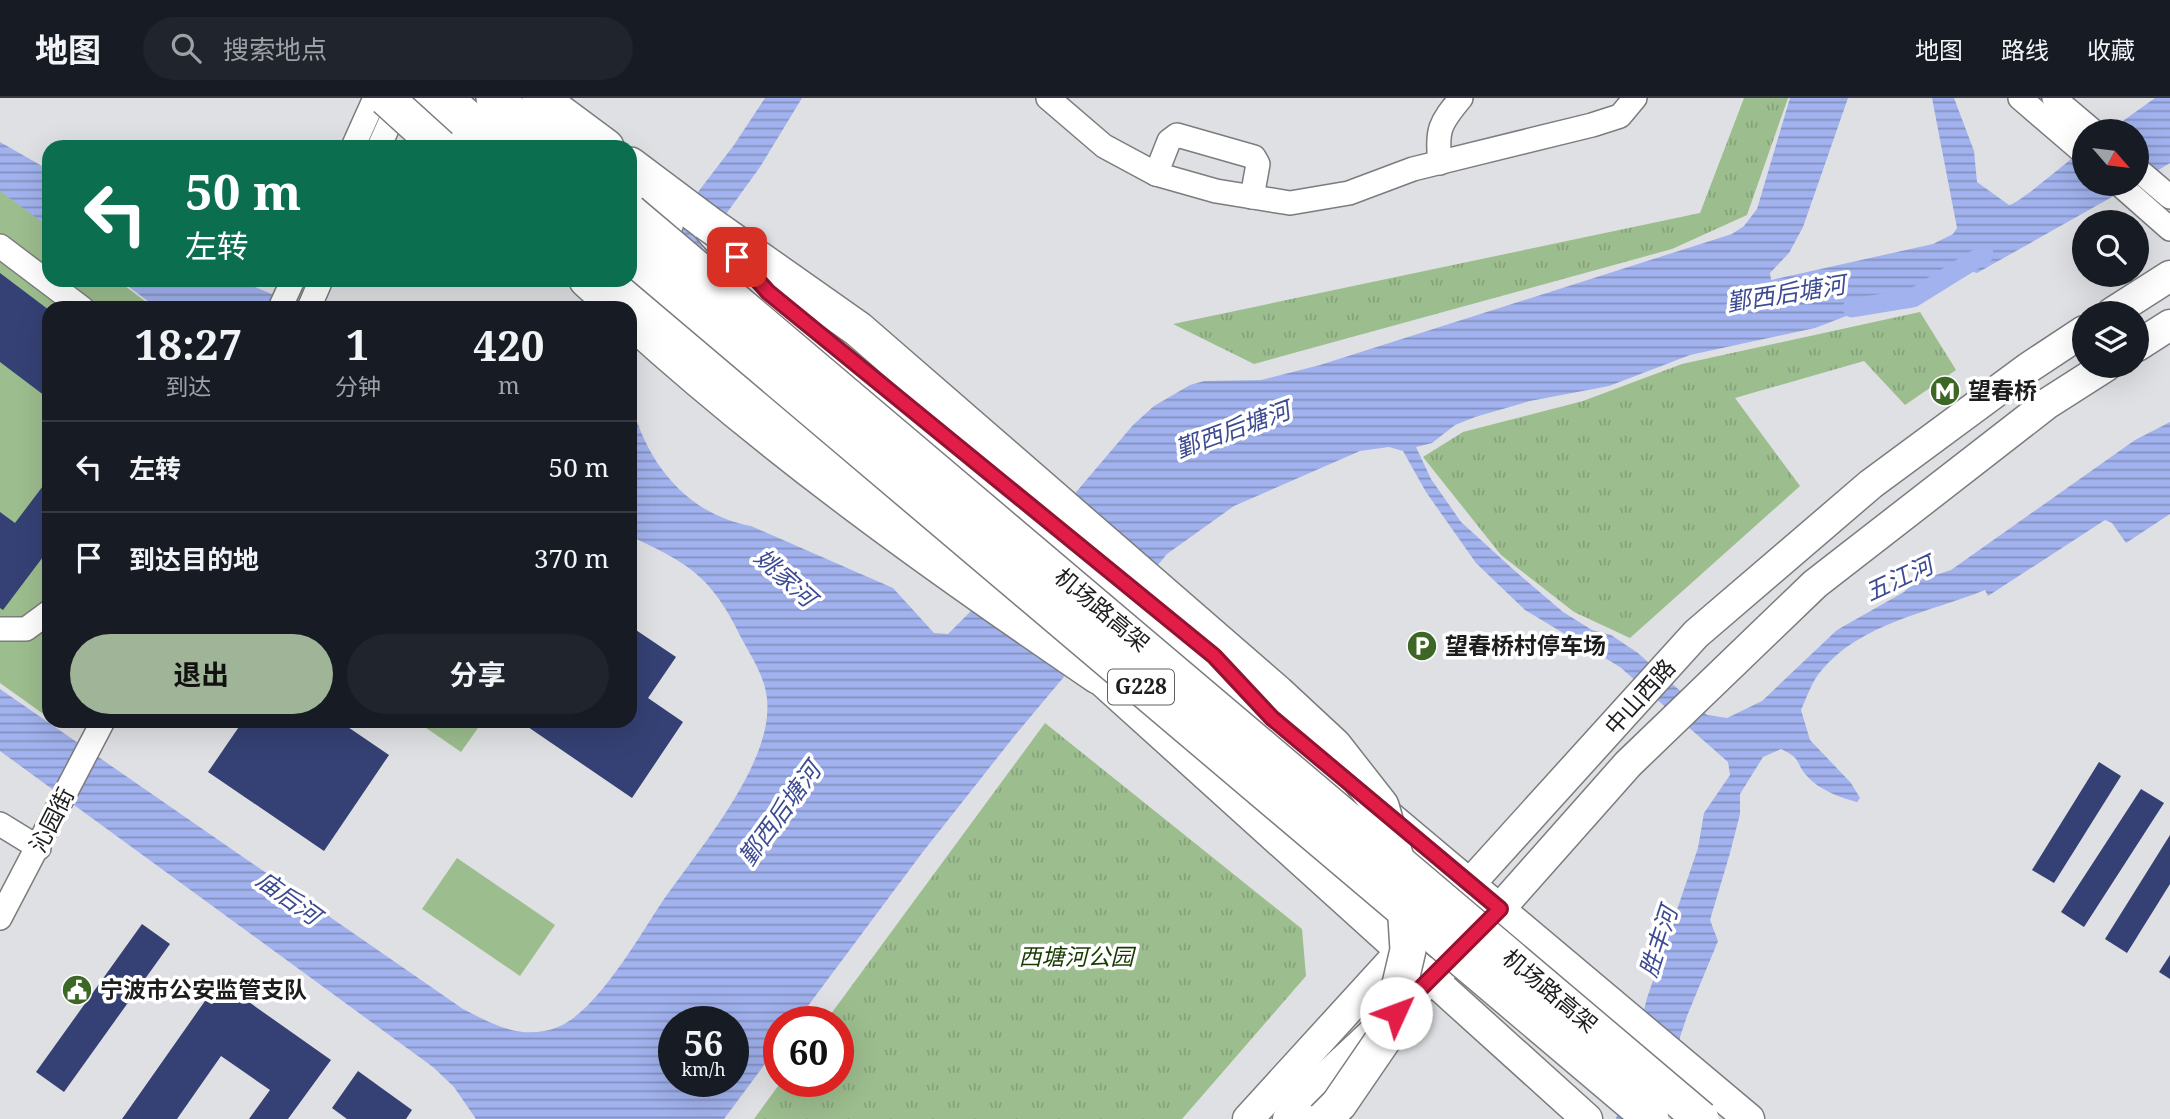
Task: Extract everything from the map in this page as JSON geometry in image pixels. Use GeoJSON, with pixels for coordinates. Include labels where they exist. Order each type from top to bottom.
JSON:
{"type":"FeatureCollection","features":[{"type":"Feature","properties":{"kind":"highway"},"geometry":{"type":"LineString","coordinates":[[386,98],[432,140]]}},
{"type":"Feature","properties":{"kind":"highway"},"geometry":{"type":"LineString","coordinates":[[444,98],[494,140]]}},
{"type":"Feature","properties":{"kind":"highway"},"geometry":{"type":"LineString","coordinates":[[494,98],[545,140]]}},
{"type":"Feature","properties":{"kind":"highway"},"geometry":{"type":"LineString","coordinates":[[540,98],[597,140]]}},
{"type":"Feature","properties":{"kind":"highway"},"geometry":{"type":"LineString","coordinates":[[637,170],[858,329],[1277,694],[1334,746],[1381,806],[1404,886],[1408,950],[1389,1031],[1339,1104],[1324,1119]]}},
{"type":"Feature","properties":{"kind":"highway","name":"机场路高架"},"geometry":{"type":"LineString","coordinates":[[637,204],[1701,1119]]}},
{"type":"Feature","properties":{"kind":"highway"},"geometry":{"type":"LineString","coordinates":[[706,222],[768,292],[1214,656],[1272,718]]}},
{"type":"Feature","properties":{"kind":"highway","name":"机场路高架"},"geometry":{"type":"LineString","coordinates":[[637,261],[1651,1119]]}},
{"type":"Feature","properties":{"kind":"highway"},"geometry":{"type":"LineString","coordinates":[[595,287],[610,301]]}},
{"type":"Feature","properties":{"kind":"highway"},"geometry":{"type":"LineString","coordinates":[[637,325],[687,371],[946,573],[1102,679]]}},
{"type":"Feature","properties":{"kind":"main road"},"geometry":{"type":"LineString","coordinates":[[408,98],[458,140]]}},
{"type":"Feature","properties":{"kind":"main road"},"geometry":{"type":"LineString","coordinates":[[528,98],[575,140]]}},
{"type":"Feature","properties":{"kind":"main road"},"geometry":{"type":"LineString","coordinates":[[637,204],[1272,718],[1749,1119]]}},
{"type":"Feature","properties":{"kind":"main road"},"geometry":{"type":"LineString","coordinates":[[2131,301],[2170,276]]}},
{"type":"Feature","properties":{"kind":"main road"},"geometry":{"type":"LineString","coordinates":[[630,287],[1102,679],[1585,1118]]}},
{"type":"Feature","properties":{"kind":"main road"},"geometry":{"type":"LineString","coordinates":[[2149,338],[2170,325]]}},
{"type":"Feature","properties":{"kind":"main road","name":"中山西路"},"geometry":{"type":"LineString","coordinates":[[1248,1119],[1399,950],[1471,885],[1696,634],[1871,484],[2028,368],[2072,339]]}},
{"type":"Feature","properties":{"kind":"main road","name":"中山西路"},"geometry":{"type":"LineString","coordinates":[[1288,1119],[1326,1077],[1432,981],[1500,909],[1628,764],[1815,584],[2048,403],[2087,378]]}},
{"type":"Feature","properties":{"kind":"street"},"geometry":{"type":"LineString","coordinates":[[356,140],[375,98]]}},
{"type":"Feature","properties":{"kind":"street"},"geometry":{"type":"LineString","coordinates":[[382,140],[401,98]]}},
{"type":"Feature","properties":{"kind":"street"},"geometry":{"type":"LineString","coordinates":[[1048,98],[1104,146],[1156,174],[1216,191],[1290,203],[1349,193],[1413,169],[1620,116],[1635,98]]}},
{"type":"Feature","properties":{"kind":"street"},"geometry":{"type":"LineString","coordinates":[[1440,163],[1437,134],[1445,118],[1461,98]]}},
{"type":"Feature","properties":{"kind":"street"},"geometry":{"type":"LineString","coordinates":[[2021,98],[2072,142]]}},
{"type":"Feature","properties":{"kind":"street"},"geometry":{"type":"LineString","coordinates":[[2054,98],[2079,119]]}},
{"type":"Feature","properties":{"kind":"street"},"geometry":{"type":"LineString","coordinates":[[1156,174],[1169,141],[1177,135],[1254,157],[1258,164],[1252,197]]}},
{"type":"Feature","properties":{"kind":"street"},"geometry":{"type":"LineString","coordinates":[[2149,179],[2170,197]]}},
{"type":"Feature","properties":{"kind":"street"},"geometry":{"type":"LineString","coordinates":[[2133,196],[2163,223]]}},
{"type":"Feature","properties":{"kind":"street"},"geometry":{"type":"LineString","coordinates":[[0,246],[42,278]]}},
{"type":"Feature","properties":{"kind":"street"},"geometry":{"type":"LineString","coordinates":[[54,287],[73,301]]}},
{"type":"Feature","properties":{"kind":"street"},"geometry":{"type":"LineString","coordinates":[[0,629],[26,629],[42,617]]}},
{"type":"Feature","properties":{"kind":"street","name":"沁园街"},"geometry":{"type":"LineString","coordinates":[[0,918],[51,826],[99,728]]}},
{"type":"Feature","properties":{"kind":"street"},"geometry":{"type":"LineString","coordinates":[[0,824],[39,848]]}},
{"type":"Feature","properties":{"kind":"green space"},"geometry":{"type":"Polygon","coordinates":[[[1744,98],[1788,98],[1747,215],[1672,249],[1254,364],[1173,324],[1700,213],[1744,98]]]}},
{"type":"Feature","properties":{"kind":"green space"},"geometry":{"type":"Polygon","coordinates":[[[0,189],[42,222],[42,287],[126,287],[145,301],[42,301],[42,713],[0,683],[0,189]]]}},
{"type":"Feature","properties":{"kind":"green space"},"geometry":{"type":"Polygon","coordinates":[[[1920,312],[1956,370],[1905,405],[1864,361],[1735,398],[1800,486],[1630,638],[1574,612],[1501,555],[1423,457],[1463,432],[1583,401],[1682,364],[1920,312]]]}},
{"type":"Feature","properties":{"kind":"green space","name":"西塘河公园"},"geometry":{"type":"Polygon","coordinates":[[[1045,723],[1302,929],[1306,976],[1182,1119],[754,1119],[770,1097],[854,1097],[854,1006],[837,1006],[1045,723]]]}},
{"type":"Feature","properties":{"kind":"green space"},"geometry":{"type":"Polygon","coordinates":[[[426,728],[478,728],[461,752],[426,728]]]}},
{"type":"Feature","properties":{"kind":"green space"},"geometry":{"type":"Polygon","coordinates":[[[457,858],[555,925],[520,976],[422,909],[457,858]]]}},
{"type":"Feature","properties":{"kind":"water"},"geometry":{"type":"Polygon","coordinates":[[[765,98],[802,98],[760,167],[637,337],[637,301],[614,301],[625,287],[637,287],[637,271],[734,145],[765,98]]]}},
{"type":"Feature","properties":{"kind":"water"},"geometry":{"type":"Polygon","coordinates":[[[1790,98],[1848,98],[1803,227],[1789,253],[1770,273],[1771,280],[1933,244],[1953,234],[1957,228],[1932,98],[1954,98],[1974,151],[1977,182],[2009,205],[2072,159],[2072,196],[2114,196],[2089,210],[2072,210],[2072,219],[1977,273],[1957,267],[1950,269],[1901,295],[1815,328],[1690,355],[1609,386],[1530,401],[1475,417],[1455,425],[1432,443],[1416,447],[1431,479],[1461,522],[1563,612],[1592,630],[1611,635],[1638,653],[1707,715],[1727,718],[1762,701],[1837,630],[1904,592],[1914,582],[1951,570],[2135,440],[2170,422],[2170,514],[2126,543],[2112,523],[2105,520],[1988,596],[1985,590],[1876,630],[1855,641],[1821,671],[1801,710],[1810,740],[1851,783],[1860,798],[1857,802],[1824,789],[1807,776],[1793,756],[1781,749],[1763,757],[1740,794],[1740,814],[1710,920],[1718,941],[1687,1016],[1653,1119],[1616,1119],[1647,998],[1698,848],[1704,813],[1730,775],[1728,762],[1620,667],[1525,610],[1476,563],[1426,492],[1403,451],[1389,447],[1360,451],[1234,506],[1167,554],[1016,734],[922,853],[808,1006],[763,1006],[763,1067],[749,1085],[749,1006],[658,1006],[658,1097],[740,1097],[724,1119],[476,1119],[454,1087],[433,1067],[0,751],[0,689],[42,718],[42,728],[56,728],[463,1009],[509,1029],[521,1032],[545,1031],[573,1019],[616,972],[731,805],[759,750],[766,724],[767,699],[761,676],[721,602],[710,587],[685,565],[637,540],[637,420],[657,462],[687,497],[727,520],[751,526],[893,588],[934,633],[948,634],[999,583],[1133,425],[1154,406],[1190,385],[1204,381],[1261,380],[1320,365],[1732,234],[1744,226],[1757,209],[1790,98]]]}},
{"type":"Feature","properties":{"kind":"water"},"geometry":{"type":"Polygon","coordinates":[[[2155,98],[2170,98],[2170,163],[2149,176],[2149,119],[2126,119],[2155,98]]]}},
{"type":"Feature","properties":{"kind":"water"},"geometry":{"type":"Polygon","coordinates":[[[0,142],[42,166],[42,222],[0,191],[0,142]]]}},
{"type":"Feature","properties":{"kind":"water"},"geometry":{"type":"Polygon","coordinates":[[[129,287],[255,287],[288,301],[148,301],[129,287]]]}},
{"type":"Feature","properties":{"kind":"building"},"geometry":{"type":"Polygon","coordinates":[[[0,273],[42,305],[42,394],[0,362],[0,273]]]}},
{"type":"Feature","properties":{"kind":"building"},"geometry":{"type":"Polygon","coordinates":[[[42,487],[42,558],[3,610],[0,608],[0,512],[15,523],[42,487]]]}},
{"type":"Feature","properties":{"kind":"building"},"geometry":{"type":"Polygon","coordinates":[[[637,631],[676,657],[648,698],[683,722],[632,798],[529,728],[637,728],[637,631]]]}},
{"type":"Feature","properties":{"kind":"building"},"geometry":{"type":"Polygon","coordinates":[[[238,728],[349,728],[389,755],[324,851],[208,772],[238,728]]]}},
{"type":"Feature","properties":{"kind":"building"},"geometry":{"type":"Polygon","coordinates":[[[2099,762],[2121,776],[2054,883],[2032,870],[2099,762]]]}},
{"type":"Feature","properties":{"kind":"building"},"geometry":{"type":"Polygon","coordinates":[[[2141,789],[2164,803],[2084,927],[2061,912],[2141,789]]]}},
{"type":"Feature","properties":{"kind":"building"},"geometry":{"type":"Polygon","coordinates":[[[2170,835],[2170,884],[2127,953],[2105,939],[2170,835]]]}},
{"type":"Feature","properties":{"kind":"building"},"geometry":{"type":"Polygon","coordinates":[[[142,924],[170,944],[64,1092],[36,1072],[142,924]]]}},
{"type":"Feature","properties":{"kind":"building"},"geometry":{"type":"Polygon","coordinates":[[[2170,955],[2170,979],[2159,972],[2170,955]]]}},
{"type":"Feature","properties":{"kind":"building"},"geometry":{"type":"Polygon","coordinates":[[[219,981],[331,1060],[288,1119],[249,1119],[270,1090],[221,1056],[177,1119],[122,1119],[219,981]]]}},
{"type":"Feature","properties":{"kind":"building"},"geometry":{"type":"Polygon","coordinates":[[[358,1071],[412,1110],[406,1119],[347,1119],[332,1108],[358,1071]]]}},
{"type":"Feature","properties":{"kind":"waterway","name":"鄞西后塘河"},"geometry":{"type":"LineString","coordinates":[[1852,308],[1913,298],[1984,254]]}},
{"type":"Feature","properties":{"kind":"place","name":"望春桥"},"geometry":{"type":"Point","coordinates":[1945,391]}},
{"type":"Feature","properties":{"kind":"place","name":"望春桥村停车场"},"geometry":{"type":"Point","coordinates":[1422,646]}},
{"type":"Feature","properties":{"kind":"place","name":"宁波市公安监管支队"},"geometry":{"type":"Point","coordinates":[77,990]}},
{"type":"Feature","properties":{"kind":"route"},"geometry":{"type":"LineString","coordinates":[[737,257],[768,292],[1214,656],[1272,718],[1500,909],[1432,981],[1396,1013]]}},
{"type":"Feature","properties":{"kind":"water label","name":"姚家河"},"geometry":{"type":"Point","coordinates":[785,578]}},
{"type":"Feature","properties":{"kind":"water label","name":"五江河"},"geometry":{"type":"Point","coordinates":[1899,579]}},
{"type":"Feature","properties":{"kind":"water label","name":"庙后河"},"geometry":{"type":"Point","coordinates":[288,898]}},
{"type":"Feature","properties":{"kind":"water label","name":"胜丰河"},"geometry":{"type":"Point","coordinates":[1659,942]}}]}
